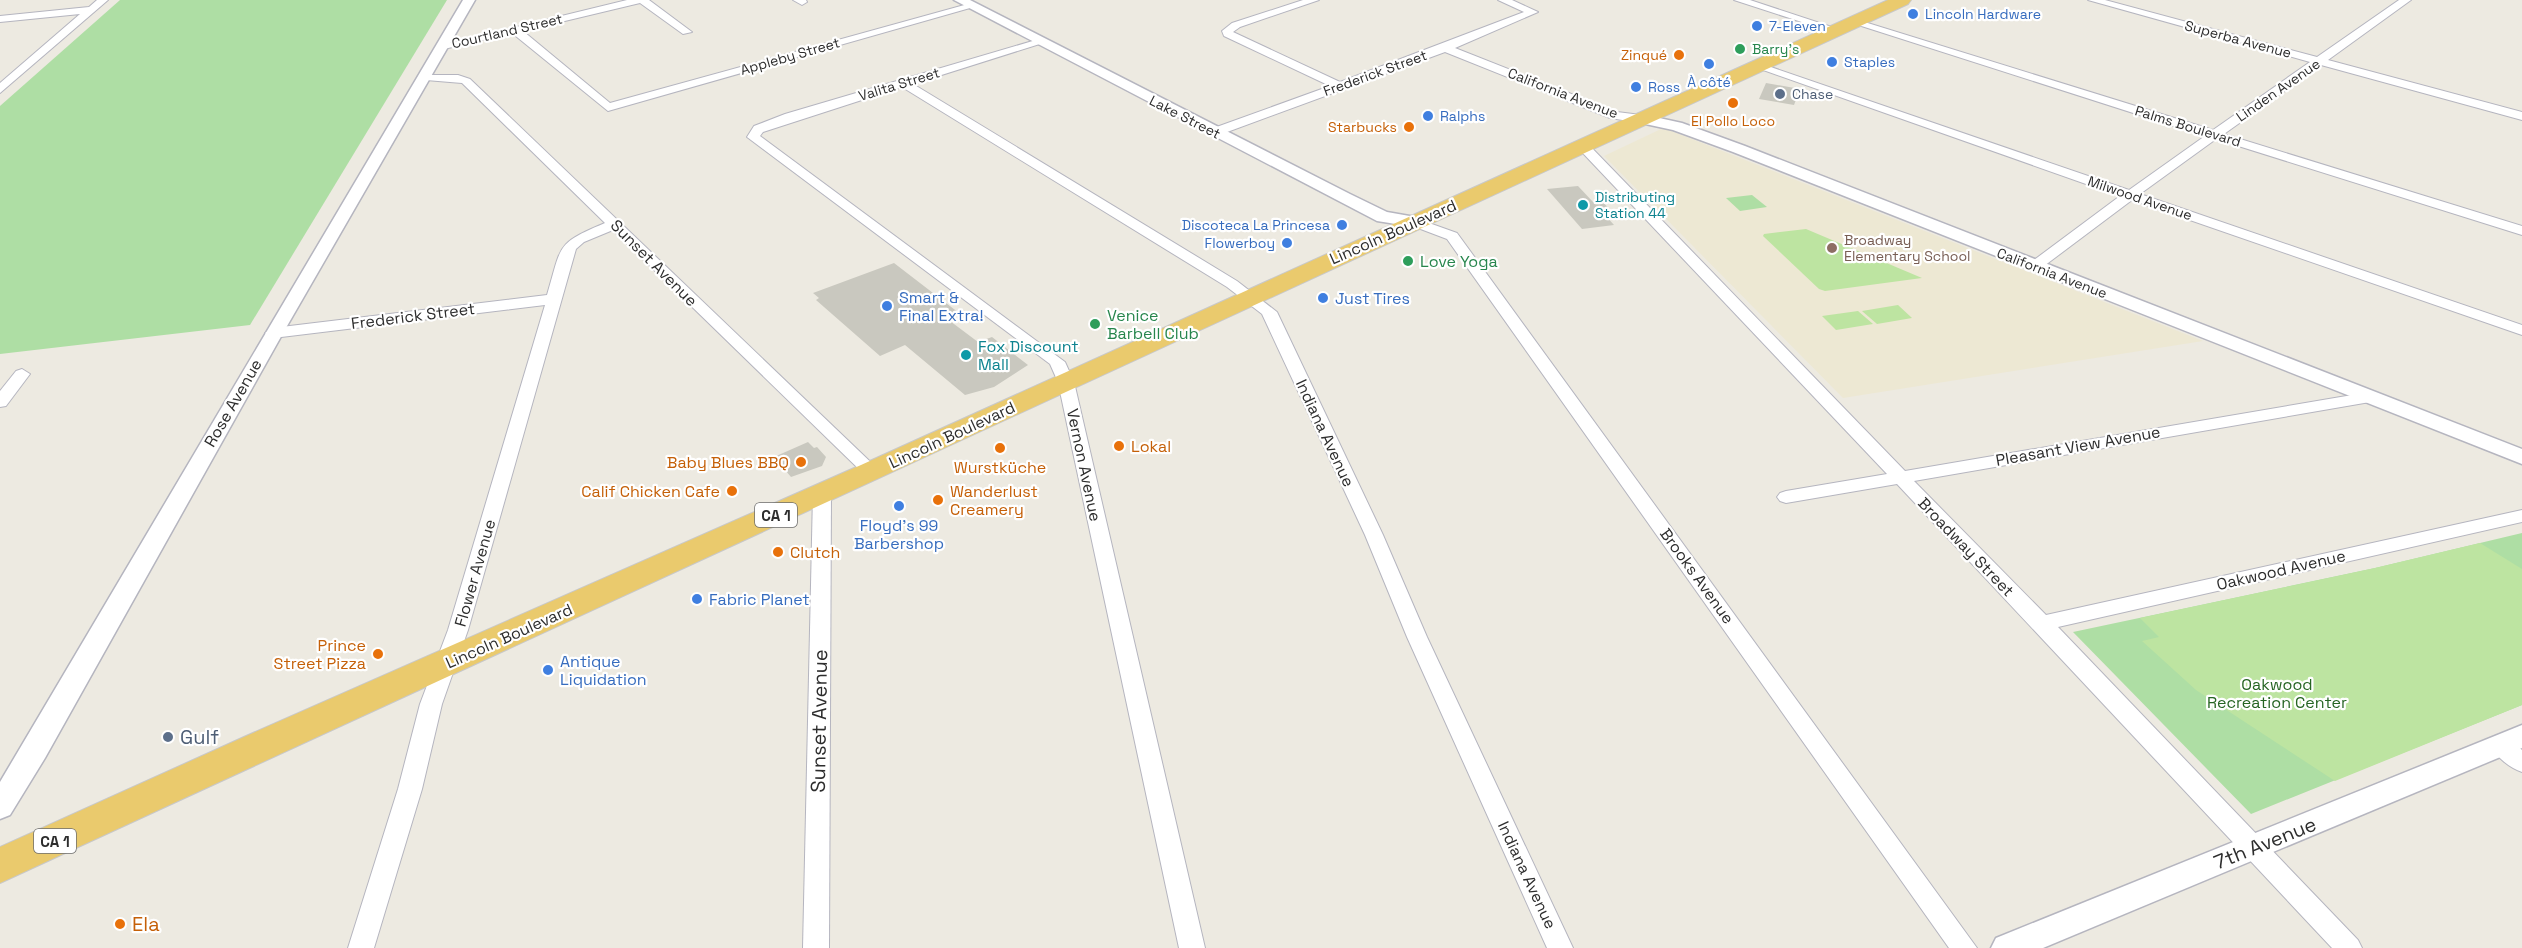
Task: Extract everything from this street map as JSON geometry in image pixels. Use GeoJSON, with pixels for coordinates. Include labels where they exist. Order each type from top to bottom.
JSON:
{"type":"FeatureCollection","features":[{"type":"Feature","properties":{"kind":"highway","name":"Lincoln Boulevard"},"geometry":{"type":"LineString","coordinates":[[0,866],[257,747],[446,665],[872,472],[1251,296],[1902,0]]}},
{"type":"Feature","properties":{"kind":"street"},"geometry":{"type":"LineString","coordinates":[[0,89],[103,0]]}},
{"type":"Feature","properties":{"kind":"street","name":"Rose Avenue"},"geometry":{"type":"LineString","coordinates":[[0,807],[35,750],[273,333],[426,77],[469,0]]}},
{"type":"Feature","properties":{"kind":"street"},"geometry":{"type":"LineString","coordinates":[[641,0],[687,32]]}},
{"type":"Feature","properties":{"kind":"street","name":"Courtland Street"},"geometry":{"type":"LineString","coordinates":[[444,46],[641,0]]}},
{"type":"Feature","properties":{"kind":"street"},"geometry":{"type":"LineString","coordinates":[[1314,0],[1236,25],[1227,31],[1228,34],[1249,45],[1339,86]]}},
{"type":"Feature","properties":{"kind":"street","name":"Frederick Street"},"geometry":{"type":"LineString","coordinates":[[1215,132],[1445,48],[1533,12],[1503,0]]}},
{"type":"Feature","properties":{"kind":"street"},"geometry":{"type":"LineString","coordinates":[[1739,0],[1836,30]]}},
{"type":"Feature","properties":{"kind":"street","name":"Superba Avenue"},"geometry":{"type":"LineString","coordinates":[[2093,0],[2522,116]]}},
{"type":"Feature","properties":{"kind":"street","name":"Linden Avenue"},"geometry":{"type":"LineString","coordinates":[[2035,266],[2214,135],[2406,0]]}},
{"type":"Feature","properties":{"kind":"street","name":"Appleby Street"},"geometry":{"type":"LineString","coordinates":[[515,30],[608,107],[966,3]]}},
{"type":"Feature","properties":{"kind":"street","name":"Lake Street"},"geometry":{"type":"LineString","coordinates":[[966,3],[1377,214],[1415,222]]}},
{"type":"Feature","properties":{"kind":"street"},"geometry":{"type":"LineString","coordinates":[[0,18],[91,10]]}},
{"type":"Feature","properties":{"kind":"street","name":"Palms Boulevard"},"geometry":{"type":"LineString","coordinates":[[1854,22],[2522,231]]}},
{"type":"Feature","properties":{"kind":"street","name":"Valita Street"},"geometry":{"type":"LineString","coordinates":[[758,129],[789,117],[1040,42]]}},
{"type":"Feature","properties":{"kind":"street","name":"California Avenue"},"geometry":{"type":"LineString","coordinates":[[1445,48],[1614,115],[1677,126],[1739,149],[2522,457]]}},
{"type":"Feature","properties":{"kind":"street","name":"Milwood Avenue"},"geometry":{"type":"LineString","coordinates":[[1758,66],[2522,330]]}},
{"type":"Feature","properties":{"kind":"street","name":"Sunset Avenue"},"geometry":{"type":"LineString","coordinates":[[426,77],[452,77],[466,81],[872,472]]}},
{"type":"Feature","properties":{"kind":"street","name":"Indiana Avenue"},"geometry":{"type":"LineString","coordinates":[[903,83],[1251,296],[1269,312],[1369,525],[1560,948]]}},
{"type":"Feature","properties":{"kind":"street","name":"Vernon Avenue"},"geometry":{"type":"LineString","coordinates":[[758,129],[753,137],[768,149],[876,226],[1057,362],[1066,382],[1192,948]]}},
{"type":"Feature","properties":{"kind":"street","name":"Broadway Street"},"geometry":{"type":"LineString","coordinates":[[1583,146],[2256,848],[2349,948]]}},
{"type":"Feature","properties":{"kind":"street","name":"Brooks Avenue"},"geometry":{"type":"LineString","coordinates":[[1415,222],[1452,236],[1964,948]]}},
{"type":"Feature","properties":{"kind":"street","name":"Flower Avenue"},"geometry":{"type":"LineString","coordinates":[[362,948],[410,789],[431,704],[446,665],[569,247],[579,239],[615,224]]}},
{"type":"Feature","properties":{"kind":"street","name":"Frederick Street"},"geometry":{"type":"LineString","coordinates":[[273,333],[554,299]]}},
{"type":"Feature","properties":{"kind":"street"},"geometry":{"type":"LineString","coordinates":[[0,402],[22,374]]}},
{"type":"Feature","properties":{"kind":"street","name":"Pleasant View Avenue"},"geometry":{"type":"LineString","coordinates":[[1786,497],[2370,397]]}},
{"type":"Feature","properties":{"kind":"street","name":"Sunset Avenue"},"geometry":{"type":"LineString","coordinates":[[816,948],[822,494]]}},
{"type":"Feature","properties":{"kind":"street","name":"Oakwood Avenue"},"geometry":{"type":"LineString","coordinates":[[2040,624],[2522,516]]}},
{"type":"Feature","properties":{"kind":"street","name":"7th Avenue"},"geometry":{"type":"LineString","coordinates":[[2007,948],[2256,848],[2515,748]]}},
{"type":"Feature","properties":{"kind":"shaded area","name":"Broadway Elementary School"},"geometry":{"type":"Polygon","coordinates":[[[1661,129],[1669,130],[2203,341],[1843,398],[1604,156],[1661,129]]]}},
{"type":"Feature","properties":{"kind":"green space"},"geometry":{"type":"Polygon","coordinates":[[[120,0],[447,0],[250,325],[0,354],[0,106],[120,0]]]}},
{"type":"Feature","properties":{"kind":"green space"},"geometry":{"type":"Polygon","coordinates":[[[1752,195],[1767,207],[1740,211],[1726,198],[1752,195]]]}},
{"type":"Feature","properties":{"kind":"green space"},"geometry":{"type":"Polygon","coordinates":[[[1806,229],[1922,278],[1825,291],[1819,289],[1763,236],[1764,234],[1806,229]]]}},
{"type":"Feature","properties":{"kind":"green space"},"geometry":{"type":"Polygon","coordinates":[[[1898,305],[1912,318],[1877,324],[1862,311],[1898,305]]]}},
{"type":"Feature","properties":{"kind":"green space"},"geometry":{"type":"Polygon","coordinates":[[[1858,311],[1873,324],[1836,330],[1822,316],[1858,311]]]}},
{"type":"Feature","properties":{"kind":"green space","name":"Oakwood Recreation Center"},"geometry":{"type":"Polygon","coordinates":[[[2522,533],[2522,705],[2251,814],[2073,632],[2375,568],[2522,533]]]}},
{"type":"Feature","properties":{"kind":"green space","name":"Oakwood Recreation Center"},"geometry":{"type":"Polygon","coordinates":[[[2480,543],[2522,569],[2522,705],[2335,781],[2196,690],[2142,641],[2159,637],[2140,618],[2480,543]]]}},
{"type":"Feature","properties":{"kind":"building","name":"Chase"},"geometry":{"type":"Polygon","coordinates":[[[1766,83],[1800,89],[1794,105],[1759,99],[1766,83]]]}},
{"type":"Feature","properties":{"kind":"building","name":"Distributing Station 44"},"geometry":{"type":"Polygon","coordinates":[[[1578,186],[1593,202],[1602,201],[1614,214],[1605,215],[1614,225],[1582,229],[1547,189],[1578,186]]]}},
{"type":"Feature","properties":{"kind":"building"},"geometry":{"type":"Polygon","coordinates":[[[894,263],[959,313],[946,318],[978,342],[992,337],[1028,365],[994,387],[965,395],[905,345],[880,356],[816,300],[819,298],[813,293],[894,263]]]}},
{"type":"Feature","properties":{"kind":"building","name":"Baby Blues BBQ"},"geometry":{"type":"Polygon","coordinates":[[[808,442],[814,448],[817,447],[826,457],[822,466],[791,477],[774,457],[808,442]]]}},
{"type":"Feature","properties":{"kind":"place","name":"Lincoln Hardware"},"geometry":{"type":"Point","coordinates":[1913,14]}},
{"type":"Feature","properties":{"kind":"place","name":"7-Eleven"},"geometry":{"type":"Point","coordinates":[1757,26]}},
{"type":"Feature","properties":{"kind":"place","name":"Barry's"},"geometry":{"type":"Point","coordinates":[1740,49]}},
{"type":"Feature","properties":{"kind":"place","name":"Zinqué"},"geometry":{"type":"Point","coordinates":[1679,55]}},
{"type":"Feature","properties":{"kind":"place","name":"Staples"},"geometry":{"type":"Point","coordinates":[1832,62]}},
{"type":"Feature","properties":{"kind":"place","name":"À côté"},"geometry":{"type":"Point","coordinates":[1709,64]}},
{"type":"Feature","properties":{"kind":"place","name":"Ross"},"geometry":{"type":"Point","coordinates":[1636,87]}},
{"type":"Feature","properties":{"kind":"place","name":"Chase"},"geometry":{"type":"Point","coordinates":[1780,94]}},
{"type":"Feature","properties":{"kind":"place","name":"El Pollo Loco"},"geometry":{"type":"Point","coordinates":[1733,103]}},
{"type":"Feature","properties":{"kind":"place","name":"Ralphs"},"geometry":{"type":"Point","coordinates":[1428,116]}},
{"type":"Feature","properties":{"kind":"place","name":"Starbucks"},"geometry":{"type":"Point","coordinates":[1409,127]}},
{"type":"Feature","properties":{"kind":"place","name":"Distributing Station 44"},"geometry":{"type":"Point","coordinates":[1583,205]}},
{"type":"Feature","properties":{"kind":"place","name":"Discoteca La Princesa"},"geometry":{"type":"Point","coordinates":[1342,225]}},
{"type":"Feature","properties":{"kind":"place","name":"Flowerboy"},"geometry":{"type":"Point","coordinates":[1287,243]}},
{"type":"Feature","properties":{"kind":"place","name":"Broadway Elementary School"},"geometry":{"type":"Point","coordinates":[1832,248]}},
{"type":"Feature","properties":{"kind":"place","name":"Love Yoga"},"geometry":{"type":"Point","coordinates":[1408,261]}},
{"type":"Feature","properties":{"kind":"place","name":"Just Tires"},"geometry":{"type":"Point","coordinates":[1323,298]}},
{"type":"Feature","properties":{"kind":"place","name":"Smart & Final Extra!"},"geometry":{"type":"Point","coordinates":[887,306]}},
{"type":"Feature","properties":{"kind":"place","name":"Venice Barbell Club"},"geometry":{"type":"Point","coordinates":[1095,324]}},
{"type":"Feature","properties":{"kind":"place","name":"Fox Discount Mall"},"geometry":{"type":"Point","coordinates":[966,355]}},
{"type":"Feature","properties":{"kind":"place","name":"Lokal"},"geometry":{"type":"Point","coordinates":[1119,446]}},
{"type":"Feature","properties":{"kind":"place","name":"Wurstküche"},"geometry":{"type":"Point","coordinates":[1000,448]}},
{"type":"Feature","properties":{"kind":"place","name":"Baby Blues BBQ"},"geometry":{"type":"Point","coordinates":[801,462]}},
{"type":"Feature","properties":{"kind":"place","name":"Calif Chicken Cafe"},"geometry":{"type":"Point","coordinates":[732,491]}},
{"type":"Feature","properties":{"kind":"place","name":"Wanderlust Creamery"},"geometry":{"type":"Point","coordinates":[938,500]}},
{"type":"Feature","properties":{"kind":"place","name":"Floyd's 99 Barbershop"},"geometry":{"type":"Point","coordinates":[899,506]}},
{"type":"Feature","properties":{"kind":"place","name":"Clutch"},"geometry":{"type":"Point","coordinates":[778,552]}},
{"type":"Feature","properties":{"kind":"place","name":"Fabric Planet"},"geometry":{"type":"Point","coordinates":[697,599]}},
{"type":"Feature","properties":{"kind":"place","name":"Prince Street Pizza"},"geometry":{"type":"Point","coordinates":[378,654]}},
{"type":"Feature","properties":{"kind":"place","name":"Antique Liquidation"},"geometry":{"type":"Point","coordinates":[548,670]}},
{"type":"Feature","properties":{"kind":"place","name":"Gulf"},"geometry":{"type":"Point","coordinates":[168,737]}},
{"type":"Feature","properties":{"kind":"place","name":"Ela"},"geometry":{"type":"Point","coordinates":[120,924]}}]}
